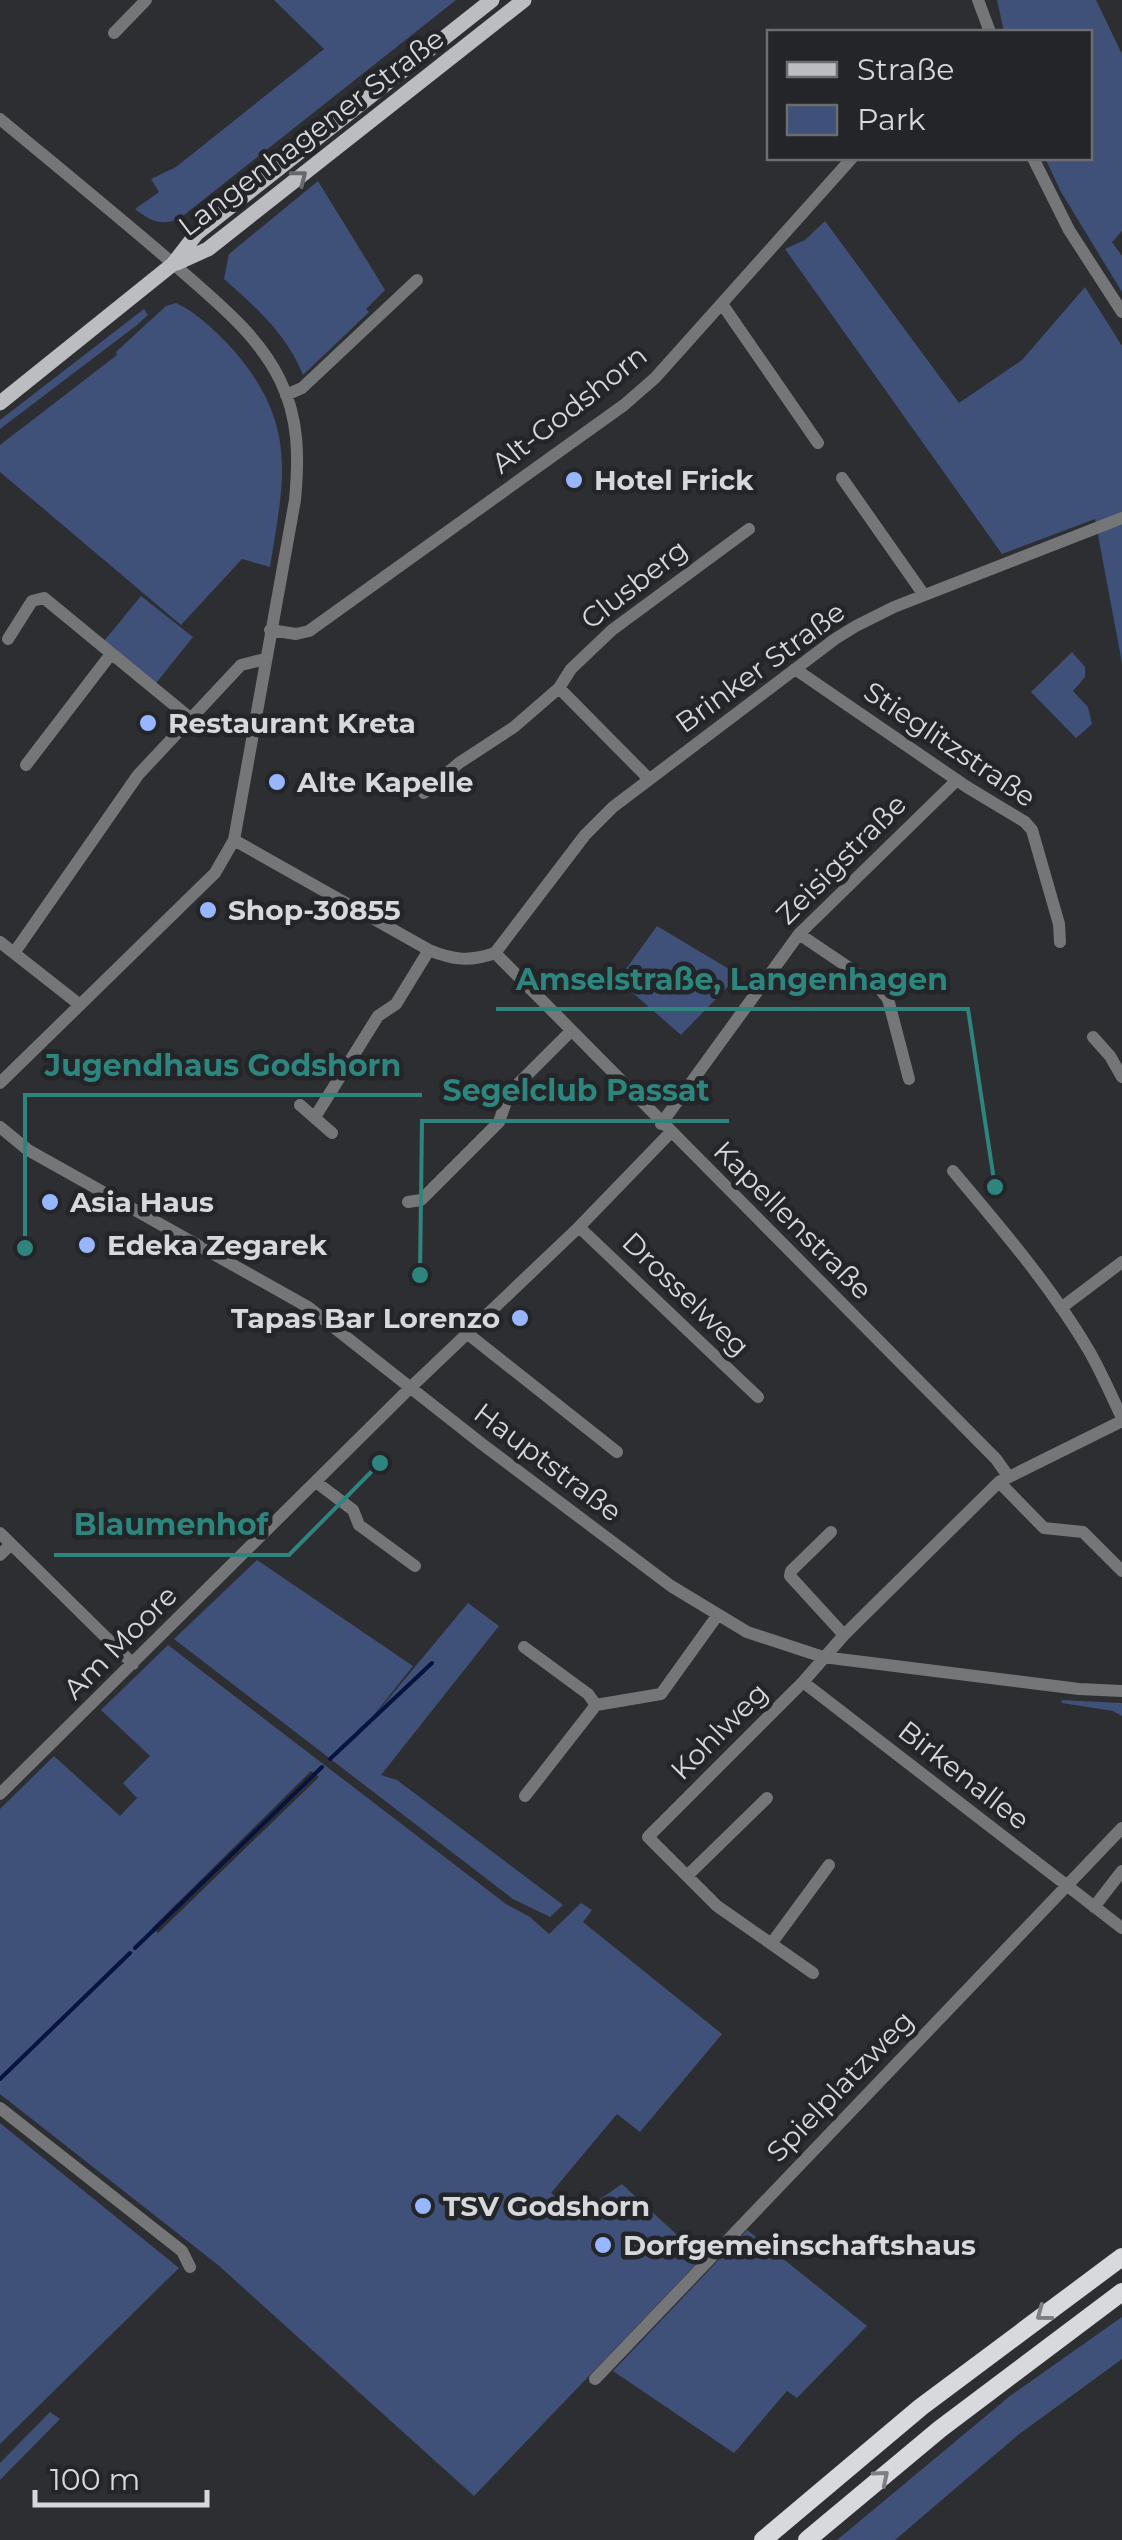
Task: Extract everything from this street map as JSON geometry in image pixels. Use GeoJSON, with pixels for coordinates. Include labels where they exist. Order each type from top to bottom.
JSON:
{"type":"FeatureCollection","features":[{"type":"Feature","properties":{"kind":"highway"},"geometry":{"type":"LineString","coordinates":[[763,2540],[921,2408],[1122,2257]]}},
{"type":"Feature","properties":{"kind":"highway"},"geometry":{"type":"LineString","coordinates":[[807,2540],[940,2429],[1122,2292]]}},
{"type":"Feature","properties":{"kind":"main road","name":"Langenhagener Straße"},"geometry":{"type":"LineString","coordinates":[[0,403],[173,264],[196,233],[492,0]]}},
{"type":"Feature","properties":{"kind":"main road","name":"Langenhagener Straße"},"geometry":{"type":"LineString","coordinates":[[173,264],[208,250],[524,0]]}},
{"type":"Feature","properties":{"kind":"street"},"geometry":{"type":"LineString","coordinates":[[114,34],[146,0]]}},
{"type":"Feature","properties":{"kind":"street"},"geometry":{"type":"LineString","coordinates":[[978,0],[989,30]]}},
{"type":"Feature","properties":{"kind":"street"},"geometry":{"type":"LineString","coordinates":[[986,0],[990,30]]}},
{"type":"Feature","properties":{"kind":"street"},"geometry":{"type":"LineString","coordinates":[[0,119],[173,264],[259,346],[286,395],[296,425],[298,461],[295,500],[228,857],[0,1083]]}},
{"type":"Feature","properties":{"kind":"street","name":"Alt-Godshorn"},"geometry":{"type":"LineString","coordinates":[[270,630],[296,634],[309,631],[533,471],[655,378],[850,160]]}},
{"type":"Feature","properties":{"kind":"street"},"geometry":{"type":"LineString","coordinates":[[1034,160],[1070,230],[1122,312]]}},
{"type":"Feature","properties":{"kind":"street"},"geometry":{"type":"LineString","coordinates":[[286,395],[302,388],[417,280]]}},
{"type":"Feature","properties":{"kind":"street"},"geometry":{"type":"LineString","coordinates":[[722,304],[818,443]]}},
{"type":"Feature","properties":{"kind":"street"},"geometry":{"type":"LineString","coordinates":[[842,478],[924,595]]}},
{"type":"Feature","properties":{"kind":"street","name":"Brinker Straße"},"geometry":{"type":"LineString","coordinates":[[495,953],[585,834],[649,778],[835,638],[924,595],[1122,518]]}},
{"type":"Feature","properties":{"kind":"street","name":"Clusberg"},"geometry":{"type":"LineString","coordinates":[[424,793],[459,763],[514,727],[559,688],[571,669],[612,630],[749,530]]}},
{"type":"Feature","properties":{"kind":"street"},"geometry":{"type":"LineString","coordinates":[[8,639],[39,597],[190,718]]}},
{"type":"Feature","properties":{"kind":"street"},"geometry":{"type":"LineString","coordinates":[[26,766],[112,654]]}},
{"type":"Feature","properties":{"kind":"street"},"geometry":{"type":"LineString","coordinates":[[14,953],[138,775],[241,664],[265,660]]}},
{"type":"Feature","properties":{"kind":"street","name":"Stieglitzstraße"},"geometry":{"type":"LineString","coordinates":[[795,669],[957,780],[1026,822],[1032,830],[1059,924],[1060,942]]}},
{"type":"Feature","properties":{"kind":"street"},"geometry":{"type":"LineString","coordinates":[[559,688],[649,778]]}},
{"type":"Feature","properties":{"kind":"street","name":"Zeisigstraße"},"geometry":{"type":"LineString","coordinates":[[666,1129],[798,934],[957,780]]}},
{"type":"Feature","properties":{"kind":"street"},"geometry":{"type":"LineString","coordinates":[[234,840],[429,950],[451,959],[476,960],[495,953]]}},
{"type":"Feature","properties":{"kind":"street"},"geometry":{"type":"LineString","coordinates":[[798,934],[888,998],[909,1078]]}},
{"type":"Feature","properties":{"kind":"street"},"geometry":{"type":"LineString","coordinates":[[0,942],[80,1005]]}},
{"type":"Feature","properties":{"kind":"street"},"geometry":{"type":"LineString","coordinates":[[314,1117],[378,1016],[396,1004],[429,950]]}},
{"type":"Feature","properties":{"kind":"street","name":"Kapellenstraße"},"geometry":{"type":"LineString","coordinates":[[495,953],[996,1459],[1003,1479],[1044,1528],[1083,1532],[1122,1571]]}},
{"type":"Feature","properties":{"kind":"street"},"geometry":{"type":"LineString","coordinates":[[408,1202],[421,1200],[499,1122],[509,1093],[570,1032]]}},
{"type":"Feature","properties":{"kind":"street"},"geometry":{"type":"LineString","coordinates":[[1093,1037],[1122,1076]]}},
{"type":"Feature","properties":{"kind":"street"},"geometry":{"type":"LineString","coordinates":[[300,1105],[332,1133]]}},
{"type":"Feature","properties":{"kind":"street","name":"Hauptstraße"},"geometry":{"type":"LineString","coordinates":[[0,1127],[28,1150],[308,1307],[671,1586],[718,1616],[770,1642],[823,1657],[1122,1691]]}},
{"type":"Feature","properties":{"kind":"street","name":"Am Moore"},"geometry":{"type":"LineString","coordinates":[[0,1794],[579,1226],[666,1129]]}},
{"type":"Feature","properties":{"kind":"street"},"geometry":{"type":"LineString","coordinates":[[954,1171],[1061,1308],[1094,1360],[1121,1424]]}},
{"type":"Feature","properties":{"kind":"street","name":"Drosselweg"},"geometry":{"type":"LineString","coordinates":[[579,1226],[758,1398]]}},
{"type":"Feature","properties":{"kind":"street"},"geometry":{"type":"LineString","coordinates":[[1061,1308],[1122,1262]]}},
{"type":"Feature","properties":{"kind":"street"},"geometry":{"type":"LineString","coordinates":[[468,1334],[617,1452]]}},
{"type":"Feature","properties":{"kind":"street","name":"Kohlweg"},"geometry":{"type":"LineString","coordinates":[[687,1876],[648,1837],[802,1682],[844,1634],[1003,1479],[1121,1424]]}},
{"type":"Feature","properties":{"kind":"street"},"geometry":{"type":"LineString","coordinates":[[316,1482],[354,1510],[359,1525],[415,1566]]}},
{"type":"Feature","properties":{"kind":"street"},"geometry":{"type":"LineString","coordinates":[[830,1532],[790,1571],[790,1576],[844,1634]]}},
{"type":"Feature","properties":{"kind":"street"},"geometry":{"type":"LineString","coordinates":[[0,1533],[133,1664]]}},
{"type":"Feature","properties":{"kind":"street"},"geometry":{"type":"LineString","coordinates":[[0,1556],[12,1544]]}},
{"type":"Feature","properties":{"kind":"street"},"geometry":{"type":"LineString","coordinates":[[525,1796],[596,1705],[660,1694],[718,1616]]}},
{"type":"Feature","properties":{"kind":"street"},"geometry":{"type":"LineString","coordinates":[[524,1646],[588,1694],[596,1705]]}},
{"type":"Feature","properties":{"kind":"street","name":"Birkenallee"},"geometry":{"type":"LineString","coordinates":[[802,1682],[1122,1928]]}},
{"type":"Feature","properties":{"kind":"street"},"geometry":{"type":"LineString","coordinates":[[767,1798],[687,1876],[717,1906],[813,1973]]}},
{"type":"Feature","properties":{"kind":"street","name":"Spielplatzweg"},"geometry":{"type":"LineString","coordinates":[[595,2379],[1122,1828]]}},
{"type":"Feature","properties":{"kind":"street"},"geometry":{"type":"LineString","coordinates":[[771,1944],[830,1865]]}},
{"type":"Feature","properties":{"kind":"street"},"geometry":{"type":"LineString","coordinates":[[1094,1907],[1122,1871]]}},
{"type":"Feature","properties":{"kind":"street"},"geometry":{"type":"LineString","coordinates":[[0,2108],[182,2252],[190,2267]]}},
{"type":"Feature","properties":{"kind":"green space"},"geometry":{"type":"Polygon","coordinates":[[[274,0],[456,0],[179,219],[161,222],[146,217],[135,209],[159,192],[151,179],[176,167],[324,49],[274,0]]]}},
{"type":"Feature","properties":{"kind":"green space"},"geometry":{"type":"Polygon","coordinates":[[[997,0],[1096,0],[1122,54],[1122,231],[1112,242],[1122,256],[1122,292],[1046,160],[1092,160],[1092,30],[1004,30],[997,0]]]}},
{"type":"Feature","properties":{"kind":"green space"},"geometry":{"type":"Polygon","coordinates":[[[318,181],[385,290],[366,309],[369,312],[303,375],[279,334],[224,279],[229,254],[318,181]]]}},
{"type":"Feature","properties":{"kind":"green space"},"geometry":{"type":"Polygon","coordinates":[[[825,221],[959,403],[1022,360],[1085,287],[1122,346],[1122,663],[1095,519],[1002,554],[785,249],[805,240],[825,221]]]}},
{"type":"Feature","properties":{"kind":"green space"},"geometry":{"type":"Polygon","coordinates":[[[176,303],[216,332],[256,380],[278,430],[282,455],[270,567],[242,559],[181,625],[0,472],[0,445],[117,355],[166,306],[176,303]]]}},
{"type":"Feature","properties":{"kind":"green space"},"geometry":{"type":"Polygon","coordinates":[[[144,309],[148,315],[137,325],[0,429],[0,420],[144,309]]]}},
{"type":"Feature","properties":{"kind":"green space"},"geometry":{"type":"Polygon","coordinates":[[[141,596],[193,637],[156,683],[104,641],[141,596]]]}},
{"type":"Feature","properties":{"kind":"green space"},"geometry":{"type":"Polygon","coordinates":[[[1072,652],[1085,667],[1085,677],[1073,691],[1088,707],[1092,724],[1076,738],[1031,692],[1072,652]]]}},
{"type":"Feature","properties":{"kind":"green space"},"geometry":{"type":"Polygon","coordinates":[[[657,926],[739,975],[681,1035],[618,980],[657,926]]]}},
{"type":"Feature","properties":{"kind":"green space"},"geometry":{"type":"Polygon","coordinates":[[[257,1560],[413,1666],[346,1750],[468,1603],[499,1626],[381,1775],[397,1780],[563,1905],[550,1917],[513,1899],[174,1639],[257,1560]]]}},
{"type":"Feature","properties":{"kind":"green space"},"geometry":{"type":"Polygon","coordinates":[[[168,1645],[549,1934],[581,1903],[592,1910],[583,1922],[722,2034],[640,2132],[617,2114],[551,2193],[577,2215],[622,2184],[702,2258],[474,2496],[218,2265],[0,2094],[0,1809],[54,1756],[120,1816],[137,1798],[123,1783],[150,1756],[101,1710],[168,1645]],[[311,1771],[152,1928],[158,1933],[319,1777],[311,1771]]]}},
{"type":"Feature","properties":{"kind":"green space"},"geometry":{"type":"Polygon","coordinates":[[[1061,1700],[1122,1703],[1122,1716],[1062,1703],[1061,1700]]]}},
{"type":"Feature","properties":{"kind":"green space"},"geometry":{"type":"Polygon","coordinates":[[[0,2123],[179,2268],[0,2444],[0,2123]]]}},
{"type":"Feature","properties":{"kind":"green space"},"geometry":{"type":"Polygon","coordinates":[[[747,2230],[867,2326],[797,2398],[787,2391],[734,2453],[613,2371],[747,2230]]]}},
{"type":"Feature","properties":{"kind":"green space"},"geometry":{"type":"Polygon","coordinates":[[[1122,2317],[1122,2359],[1018,2435],[895,2540],[837,2540],[1010,2396],[1122,2317]]]}},
{"type":"Feature","properties":{"kind":"green space"},"geometry":{"type":"Polygon","coordinates":[[[50,2412],[60,2419],[0,2480],[0,2463],[50,2412]]]}},
{"type":"Feature","properties":{"kind":"waterway"},"geometry":{"type":"LineString","coordinates":[[330,1759],[432,1663]]}},
{"type":"Feature","properties":{"kind":"waterway"},"geometry":{"type":"LineString","coordinates":[[135,1948],[322,1767]]}},
{"type":"Feature","properties":{"kind":"waterway"},"geometry":{"type":"LineString","coordinates":[[0,2079],[130,1953]]}},
{"type":"Feature","properties":{"kind":"place","name":"Hotel Frick"},"geometry":{"type":"Point","coordinates":[574,480]}},
{"type":"Feature","properties":{"kind":"place","name":"Restaurant Kreta"},"geometry":{"type":"Point","coordinates":[148,723]}},
{"type":"Feature","properties":{"kind":"place","name":"Alte Kapelle"},"geometry":{"type":"Point","coordinates":[277,782]}},
{"type":"Feature","properties":{"kind":"place","name":"Shop-30855"},"geometry":{"type":"Point","coordinates":[208,910]}},
{"type":"Feature","properties":{"kind":"place","name":"Amselstraße, Langenhagen"},"geometry":{"type":"Point","coordinates":[995,1187]}},
{"type":"Feature","properties":{"kind":"place","name":"Asia Haus"},"geometry":{"type":"Point","coordinates":[50,1202]}},
{"type":"Feature","properties":{"kind":"place","name":"Edeka Zegarek"},"geometry":{"type":"Point","coordinates":[87,1245]}},
{"type":"Feature","properties":{"kind":"place","name":"Jugendhaus Godshorn"},"geometry":{"type":"Point","coordinates":[25,1248]}},
{"type":"Feature","properties":{"kind":"place","name":"Segelclub Passat"},"geometry":{"type":"Point","coordinates":[420,1275]}},
{"type":"Feature","properties":{"kind":"place","name":"Tapas Bar Lorenzo"},"geometry":{"type":"Point","coordinates":[520,1318]}},
{"type":"Feature","properties":{"kind":"place","name":"Blaumenhof"},"geometry":{"type":"Point","coordinates":[380,1463]}},
{"type":"Feature","properties":{"kind":"place","name":"TSV Godshorn"},"geometry":{"type":"Point","coordinates":[423,2206]}},
{"type":"Feature","properties":{"kind":"place","name":"Dorfgemeinschaftshaus"},"geometry":{"type":"Point","coordinates":[603,2245]}}]}
